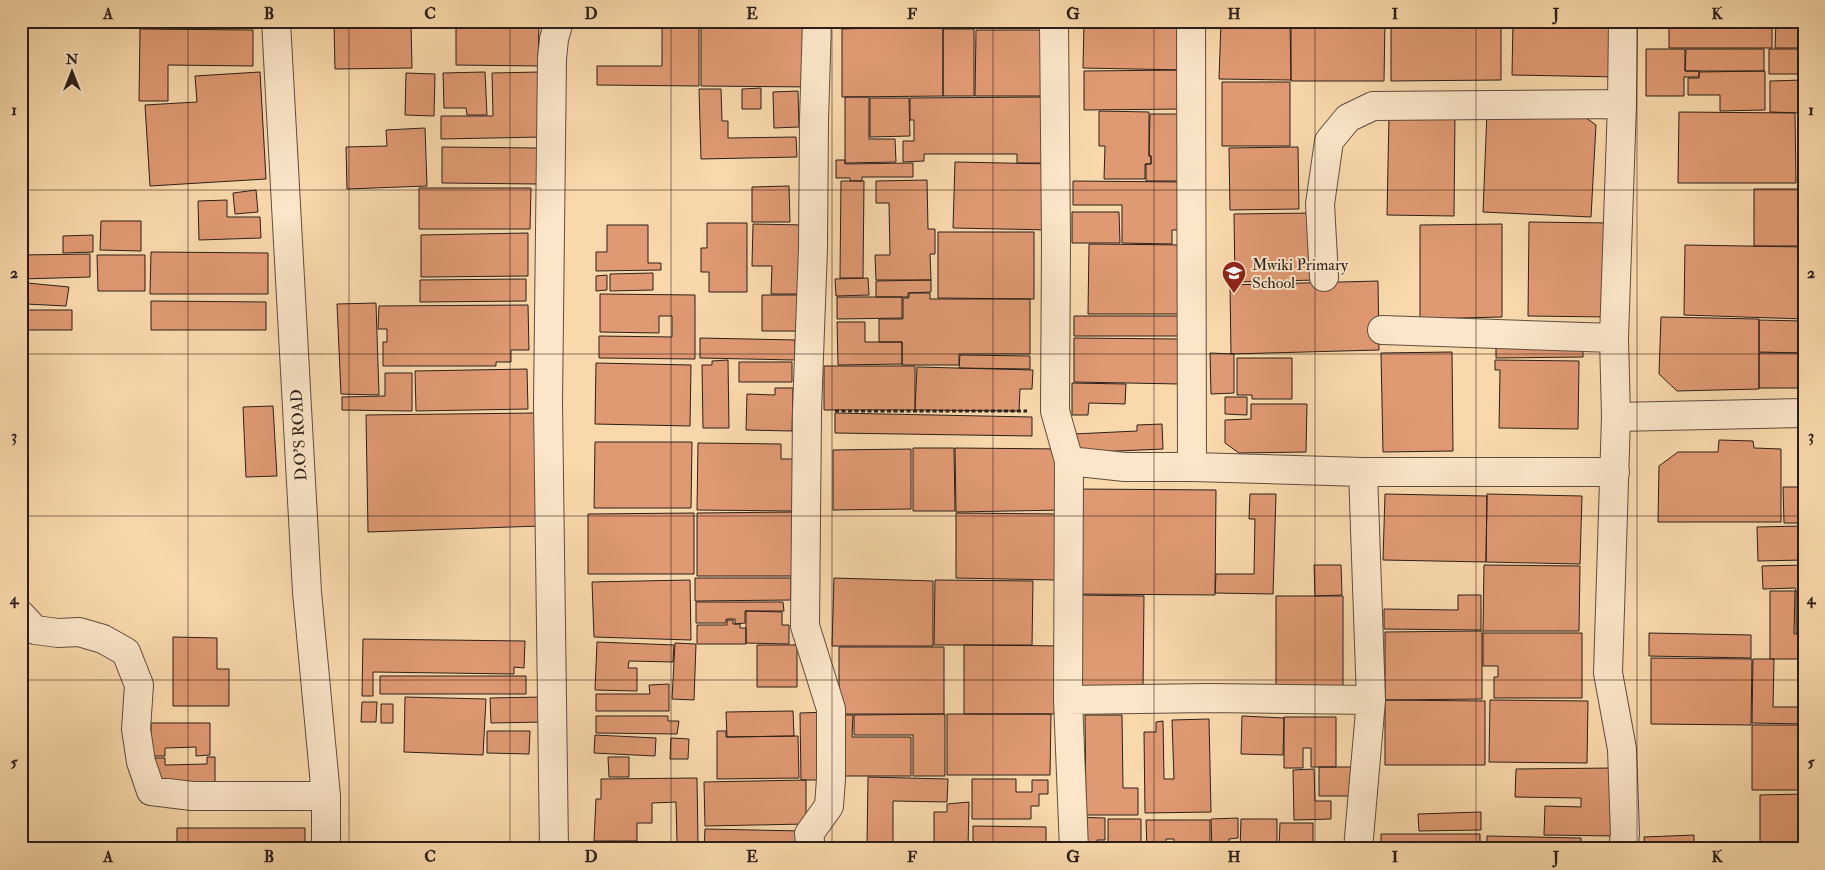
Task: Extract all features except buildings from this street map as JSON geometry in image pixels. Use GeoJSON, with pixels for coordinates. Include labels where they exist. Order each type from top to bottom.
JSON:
{"type":"FeatureCollection","features":[{"type":"Feature","properties":{"kind":"street","name":"D.O'S ROAD"},"geometry":{"type":"LineString","coordinates":[[276,21],[307,592],[326,796],[326,849]]}},
{"type":"Feature","properties":{"kind":"street"},"geometry":{"type":"LineString","coordinates":[[554,849],[548,403],[552,59],[554,38],[559,21]]}},
{"type":"Feature","properties":{"kind":"street"},"geometry":{"type":"LineString","coordinates":[[811,849],[809,834],[829,806],[831,779],[831,709],[805,626],[807,411],[813,258],[814,120],[818,21]]}},
{"type":"Feature","properties":{"kind":"street"},"geometry":{"type":"LineString","coordinates":[[1054,21],[1055,411],[1069,461],[1068,700],[1074,849]]}},
{"type":"Feature","properties":{"kind":"street"},"geometry":{"type":"LineString","coordinates":[[1191,21],[1192,467]]}},
{"type":"Feature","properties":{"kind":"street"},"geometry":{"type":"LineString","coordinates":[[1623,21],[1614,338],[1615,472],[1608,673],[1622,749],[1625,834],[1623,849]]}},
{"type":"Feature","properties":{"kind":"street"},"geometry":{"type":"LineString","coordinates":[[1324,278],[1320,204],[1329,141],[1348,118],[1373,106],[1622,104]]}},
{"type":"Feature","properties":{"kind":"street"},"geometry":{"type":"LineString","coordinates":[[1382,330],[1614,338]]}},
{"type":"Feature","properties":{"kind":"street"},"geometry":{"type":"LineString","coordinates":[[1616,417],[1804,413]]}},
{"type":"Feature","properties":{"kind":"street"},"geometry":{"type":"LineString","coordinates":[[1069,461],[1125,467],[1363,472],[1615,472]]}},
{"type":"Feature","properties":{"kind":"street"},"geometry":{"type":"LineString","coordinates":[[1358,849],[1371,700],[1363,472]]}},
{"type":"Feature","properties":{"kind":"street"},"geometry":{"type":"LineString","coordinates":[[21,615],[35,630],[58,633],[79,632],[103,639],[126,652],[139,685],[136,729],[141,762],[151,791],[192,796],[326,796]]}},
{"type":"Feature","properties":{"kind":"street"},"geometry":{"type":"LineString","coordinates":[[1068,700],[1208,698],[1371,700]]}},
{"type":"Feature","properties":{"kind":"path"},"geometry":{"type":"LineString","coordinates":[[807,411],[1055,411]]}},
{"type":"Feature","properties":{"kind":"place","name":"Mwiki Primary School"},"geometry":{"type":"Point","coordinates":[1234,294]}}]}
